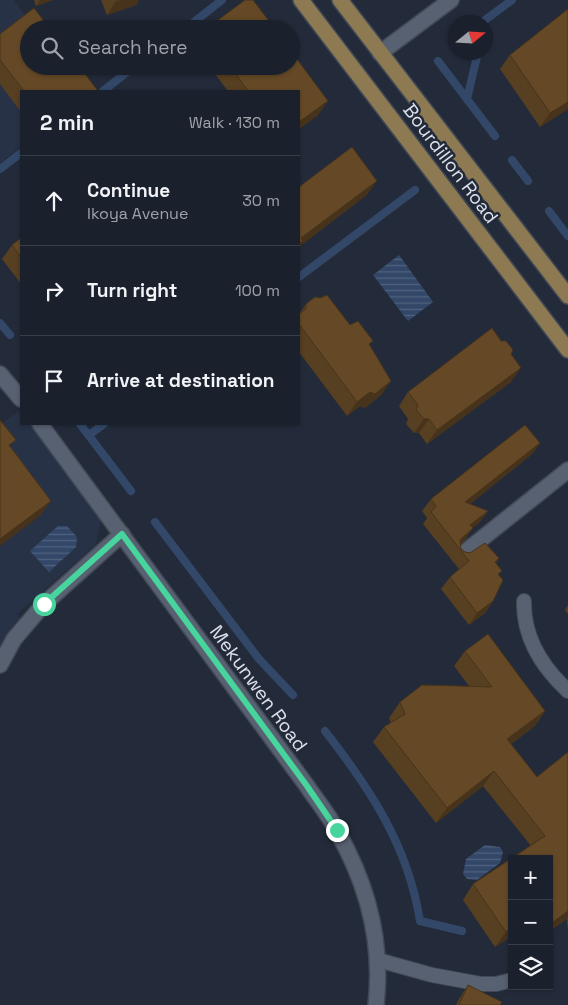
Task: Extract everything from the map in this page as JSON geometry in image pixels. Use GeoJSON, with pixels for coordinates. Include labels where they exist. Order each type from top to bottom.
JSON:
{"type":"FeatureCollection","features":[{"type":"Feature","properties":{"kind":"main road","name":"Bourdillon Road"},"geometry":{"type":"LineString","coordinates":[[301,0],[568,350]]}},
{"type":"Feature","properties":{"kind":"main road","name":"Bourdillon Road"},"geometry":{"type":"LineString","coordinates":[[340,0],[568,296]]}},
{"type":"Feature","properties":{"kind":"street"},"geometry":{"type":"LineString","coordinates":[[380,53],[451,0]]}},
{"type":"Feature","properties":{"kind":"street"},"geometry":{"type":"LineString","coordinates":[[0,374],[20,398]]}},
{"type":"Feature","properties":{"kind":"street","name":"Mekunwen Road"},"geometry":{"type":"LineString","coordinates":[[41,425],[307,786],[337,830],[355,866],[369,904],[378,960],[376,1005]]}},
{"type":"Feature","properties":{"kind":"street"},"geometry":{"type":"LineString","coordinates":[[460,556],[568,470]]}},
{"type":"Feature","properties":{"kind":"street"},"geometry":{"type":"LineString","coordinates":[[0,665],[14,639],[44,604],[122,534]]}},
{"type":"Feature","properties":{"kind":"lane"},"geometry":{"type":"LineString","coordinates":[[524,601],[524,616],[529,636],[537,654],[550,674],[568,691]]}},
{"type":"Feature","properties":{"kind":"lane"},"geometry":{"type":"LineString","coordinates":[[378,960],[432,975],[481,984],[496,984],[508,981]]}},
{"type":"Feature","properties":{"kind":"shaded area"},"geometry":{"type":"Polygon","coordinates":[[[0,0],[14,0],[28,20],[20,20],[20,75],[26,75],[20,90],[20,147],[0,163],[0,0]]]}},
{"type":"Feature","properties":{"kind":"shaded area"},"geometry":{"type":"Polygon","coordinates":[[[399,255],[433,302],[408,321],[373,275],[399,255]]]}},
{"type":"Feature","properties":{"kind":"shaded area"},"geometry":{"type":"Polygon","coordinates":[[[20,411],[20,425],[33,425],[103,511],[96,544],[17,614],[22,620],[15,628],[12,626],[0,651],[0,425],[20,411]]]}},
{"type":"Feature","properties":{"kind":"shaded area"},"geometry":{"type":"Polygon","coordinates":[[[58,526],[67,526],[77,537],[76,547],[49,572],[30,551],[58,526]]]}},
{"type":"Feature","properties":{"kind":"shaded area"},"geometry":{"type":"Polygon","coordinates":[[[485,845],[500,847],[503,852],[500,863],[477,880],[467,879],[463,874],[466,859],[485,845]]]}},
{"type":"Feature","properties":{"kind":"building"},"geometry":{"type":"Polygon","coordinates":[[[245,0],[253,0],[268,20],[218,20],[245,0]]]}},
{"type":"Feature","properties":{"kind":"building"},"geometry":{"type":"Polygon","coordinates":[[[34,8],[43,20],[20,20],[20,75],[86,75],[97,90],[23,90],[0,60],[0,34],[34,8]]]}},
{"type":"Feature","properties":{"kind":"building"},"geometry":{"type":"Polygon","coordinates":[[[568,9],[568,102],[550,113],[510,55],[568,9]]]}},
{"type":"Feature","properties":{"kind":"building"},"geometry":{"type":"Polygon","coordinates":[[[300,63],[328,101],[300,121],[300,90],[247,90],[236,75],[300,75],[300,63]]]}},
{"type":"Feature","properties":{"kind":"building"},"geometry":{"type":"Polygon","coordinates":[[[352,147],[377,181],[301,238],[303,241],[300,243],[300,186],[352,147]]]}},
{"type":"Feature","properties":{"kind":"building"},"geometry":{"type":"Polygon","coordinates":[[[20,239],[20,256],[12,245],[20,239]]]}},
{"type":"Feature","properties":{"kind":"building"},"geometry":{"type":"Polygon","coordinates":[[[327,295],[350,325],[358,321],[373,341],[369,344],[391,381],[375,394],[370,392],[357,402],[300,325],[300,313],[306,309],[306,304],[315,297],[320,298],[327,295]]]}},
{"type":"Feature","properties":{"kind":"building"},"geometry":{"type":"Polygon","coordinates":[[[492,328],[501,341],[506,341],[513,350],[511,354],[521,368],[437,430],[429,419],[424,419],[416,410],[418,405],[408,392],[492,328]]]}},
{"type":"Feature","properties":{"kind":"building"},"geometry":{"type":"Polygon","coordinates":[[[0,420],[16,440],[9,445],[51,501],[0,539],[0,420]]]}},
{"type":"Feature","properties":{"kind":"building"},"geometry":{"type":"Polygon","coordinates":[[[525,425],[540,443],[465,502],[488,511],[470,525],[473,528],[460,540],[461,549],[470,553],[485,543],[499,558],[495,562],[502,571],[498,574],[503,580],[493,601],[477,613],[450,577],[469,561],[431,512],[436,506],[431,499],[525,425]]]}},
{"type":"Feature","properties":{"kind":"building"},"geometry":{"type":"Polygon","coordinates":[[[488,634],[545,711],[507,739],[537,777],[568,752],[568,911],[553,922],[553,855],[516,855],[545,836],[494,771],[447,808],[384,727],[405,714],[400,702],[422,685],[492,687],[465,651],[488,634]]]}},
{"type":"Feature","properties":{"kind":"building"},"geometry":{"type":"Polygon","coordinates":[[[508,861],[508,931],[506,932],[473,884],[508,861]]]}},
{"type":"Feature","properties":{"kind":"building"},"geometry":{"type":"Polygon","coordinates":[[[468,985],[502,1002],[500,1005],[459,1005],[468,985]]]}},
{"type":"Feature","properties":{"kind":"waterway"},"geometry":{"type":"LineString","coordinates":[[196,20],[222,0]]}},
{"type":"Feature","properties":{"kind":"waterway"},"geometry":{"type":"LineString","coordinates":[[492,15],[512,0]]}},
{"type":"Feature","properties":{"kind":"waterway"},"geometry":{"type":"LineString","coordinates":[[467,99],[476,60]]}},
{"type":"Feature","properties":{"kind":"waterway"},"geometry":{"type":"LineString","coordinates":[[438,61],[495,136]]}},
{"type":"Feature","properties":{"kind":"waterway"},"geometry":{"type":"LineString","coordinates":[[104,90],[123,75]]}},
{"type":"Feature","properties":{"kind":"waterway"},"geometry":{"type":"LineString","coordinates":[[0,169],[20,154]]}},
{"type":"Feature","properties":{"kind":"waterway"},"geometry":{"type":"LineString","coordinates":[[512,160],[528,181]]}},
{"type":"Feature","properties":{"kind":"waterway"},"geometry":{"type":"LineString","coordinates":[[300,276],[415,190]]}},
{"type":"Feature","properties":{"kind":"waterway"},"geometry":{"type":"LineString","coordinates":[[549,211],[568,236]]}},
{"type":"Feature","properties":{"kind":"waterway"},"geometry":{"type":"LineString","coordinates":[[0,323],[10,335]]}},
{"type":"Feature","properties":{"kind":"waterway"},"geometry":{"type":"LineString","coordinates":[[81,425],[131,491]]}},
{"type":"Feature","properties":{"kind":"waterway"},"geometry":{"type":"LineString","coordinates":[[89,435],[103,425]]}},
{"type":"Feature","properties":{"kind":"waterway"},"geometry":{"type":"LineString","coordinates":[[155,522],[259,659],[293,695]]}},
{"type":"Feature","properties":{"kind":"waterway"},"geometry":{"type":"LineString","coordinates":[[325,731],[358,775],[397,843],[407,868],[420,921],[462,931]]}},
{"type":"Feature","properties":{"kind":"route"},"geometry":{"type":"LineString","coordinates":[[44,604],[122,534],[307,786],[337,830]]}}]}
